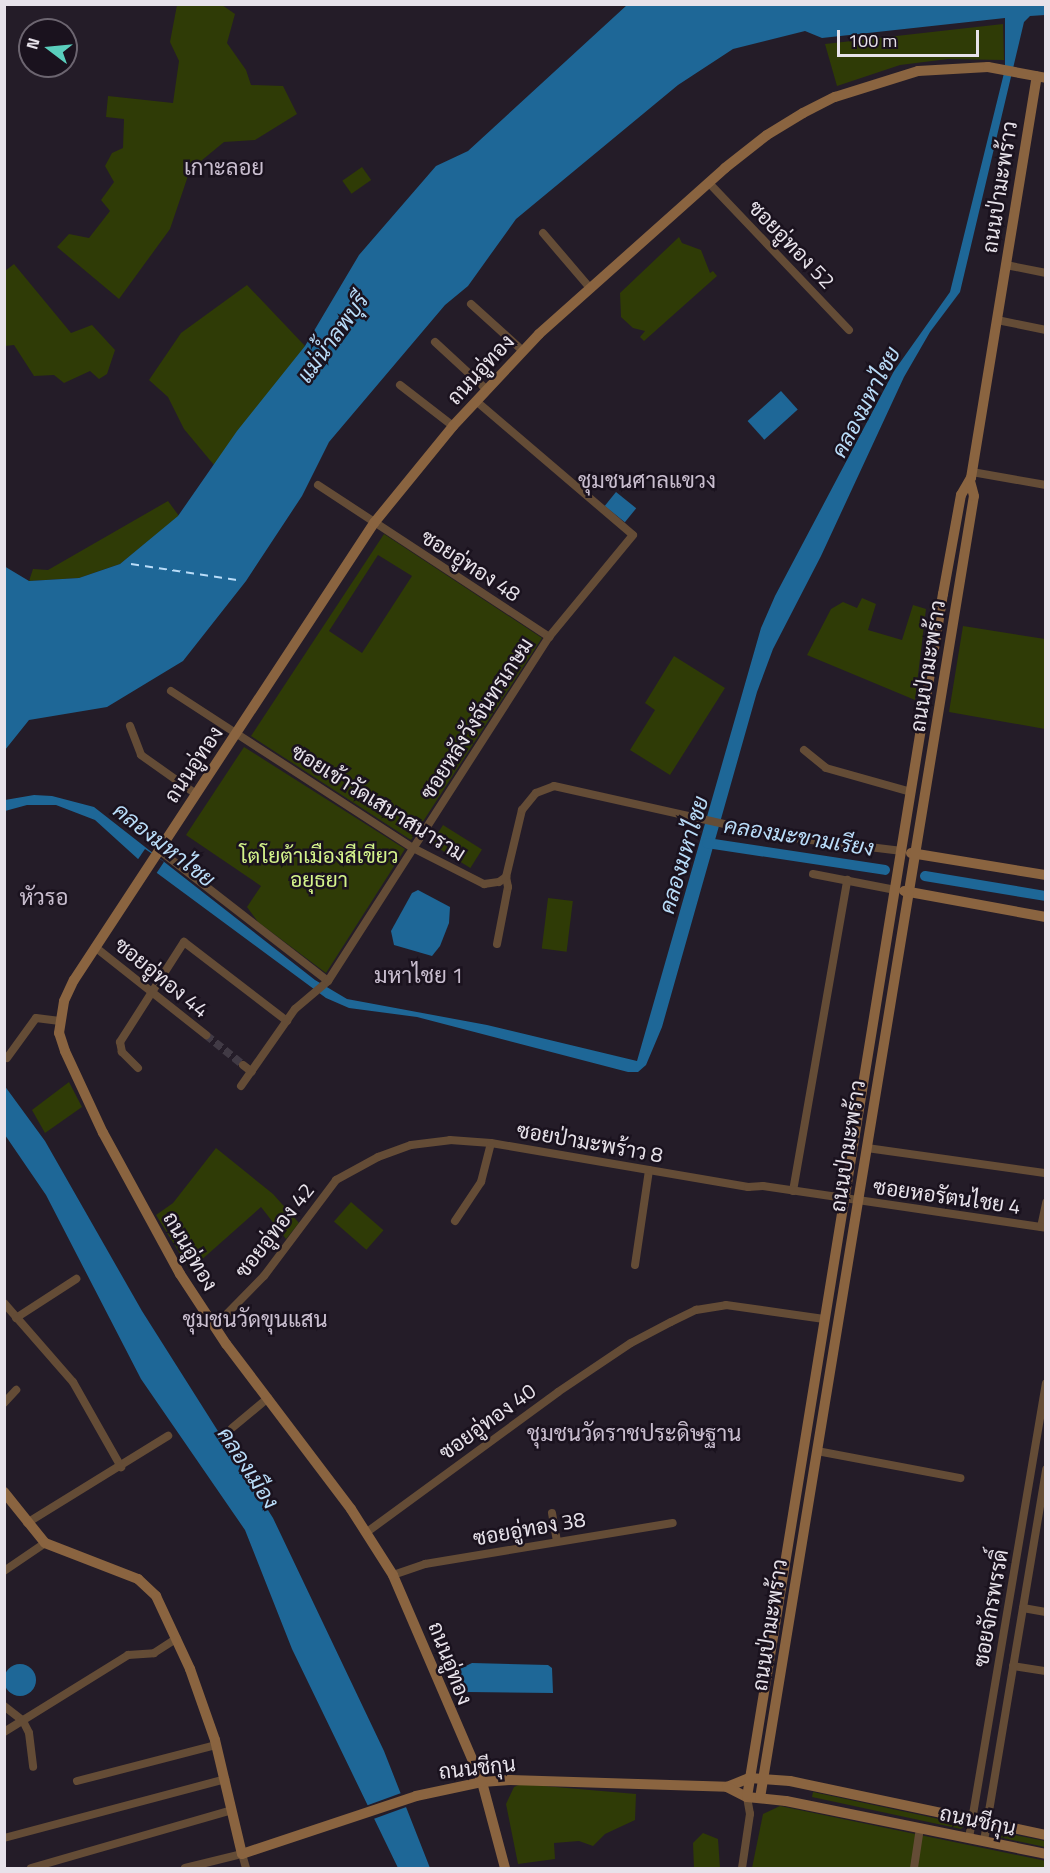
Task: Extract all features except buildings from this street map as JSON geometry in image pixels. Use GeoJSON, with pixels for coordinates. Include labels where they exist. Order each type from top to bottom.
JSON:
{"type":"FeatureCollection","features":[{"type":"Feature","properties":{"kind":"main road","name":"ถนนอู่ทอง"},"geometry":{"type":"LineString","coordinates":[[506,1869],[482,1782],[393,1575],[367,1532],[214,1327],[180,1274],[99,1124],[65,1051],[60,1021],[74,980],[374,523],[453,426],[523,351],[708,183],[767,135],[835,97],[918,70],[951,67],[1009,70],[1041,77]]}},
{"type":"Feature","properties":{"kind":"main road","name":"ถนนป่ามะพร้าว"},"geometry":{"type":"LineString","coordinates":[[760,1798],[974,496],[971,477],[1006,265],[1041,77]]}},
{"type":"Feature","properties":{"kind":"main road","name":"ถนนป่ามะพร้าว"},"geometry":{"type":"LineString","coordinates":[[747,1797],[926,700],[961,495],[971,477]]}},
{"type":"Feature","properties":{"kind":"main road"},"geometry":{"type":"LineString","coordinates":[[926,700],[940,702]]}},
{"type":"Feature","properties":{"kind":"main road"},"geometry":{"type":"LineString","coordinates":[[902,851],[1046,875]]}},
{"type":"Feature","properties":{"kind":"main road"},"geometry":{"type":"LineString","coordinates":[[896,890],[1046,917]]}},
{"type":"Feature","properties":{"kind":"main road"},"geometry":{"type":"LineString","coordinates":[[4,1492],[45,1543],[147,1585],[177,1638],[216,1745],[242,1854]]}},
{"type":"Feature","properties":{"kind":"main road","name":"ถนนชีกุน"},"geometry":{"type":"LineString","coordinates":[[242,1854],[416,1796],[482,1782],[727,1787],[749,1778],[763,1779],[1046,1835]]}},
{"type":"Feature","properties":{"kind":"main road","name":"ถนนชีกุน"},"geometry":{"type":"LineString","coordinates":[[727,1787],[747,1797],[920,1828],[1046,1854]]}},
{"type":"Feature","properties":{"kind":"street","name":"ซอยอู่ทอง 52"},"geometry":{"type":"LineString","coordinates":[[708,183],[849,330]]}},
{"type":"Feature","properties":{"kind":"street"},"geometry":{"type":"LineString","coordinates":[[543,233],[590,288]]}},
{"type":"Feature","properties":{"kind":"street"},"geometry":{"type":"LineString","coordinates":[[1006,265],[1046,273]]}},
{"type":"Feature","properties":{"kind":"street"},"geometry":{"type":"LineString","coordinates":[[471,304],[523,351]]}},
{"type":"Feature","properties":{"kind":"street"},"geometry":{"type":"LineString","coordinates":[[997,320],[1046,330]]}},
{"type":"Feature","properties":{"kind":"street"},"geometry":{"type":"LineString","coordinates":[[435,342],[487,390]]}},
{"type":"Feature","properties":{"kind":"street"},"geometry":{"type":"LineString","coordinates":[[400,385],[453,426]]}},
{"type":"Feature","properties":{"kind":"street","name":"ซอยหลังวังจันทรเกษม"},"geometry":{"type":"LineString","coordinates":[[241,1086],[287,1021],[309,997],[326,983],[549,637],[633,535],[476,400]]}},
{"type":"Feature","properties":{"kind":"street"},"geometry":{"type":"LineString","coordinates":[[971,477],[1046,485]]}},
{"type":"Feature","properties":{"kind":"street","name":"ซอยอู่ทอง 48"},"geometry":{"type":"LineString","coordinates":[[318,485],[549,637]]}},
{"type":"Feature","properties":{"kind":"street","name":"ซอยเข้าวัดเสนาสนาราม"},"geometry":{"type":"LineString","coordinates":[[171,691],[413,848],[484,884],[499,882],[506,877]]}},
{"type":"Feature","properties":{"kind":"street"},"geometry":{"type":"LineString","coordinates":[[130,726],[141,755],[196,794]]}},
{"type":"Feature","properties":{"kind":"street"},"geometry":{"type":"LineString","coordinates":[[804,750],[826,768],[911,792]]}},
{"type":"Feature","properties":{"kind":"street"},"geometry":{"type":"LineString","coordinates":[[497,944],[508,887],[506,877],[522,810],[527,801],[547,788],[572,788],[719,824],[832,845],[902,851]]}},
{"type":"Feature","properties":{"kind":"street"},"geometry":{"type":"LineString","coordinates":[[157,853],[326,983]]}},
{"type":"Feature","properties":{"kind":"street"},"geometry":{"type":"LineString","coordinates":[[813,874],[896,890]]}},
{"type":"Feature","properties":{"kind":"street"},"geometry":{"type":"LineString","coordinates":[[793,1191],[847,880]]}},
{"type":"Feature","properties":{"kind":"street"},"geometry":{"type":"LineString","coordinates":[[138,1068],[122,1052],[120,1041],[152,990],[187,941],[287,1021]]}},
{"type":"Feature","properties":{"kind":"street","name":"ซอยอู่ทอง 44"},"geometry":{"type":"LineString","coordinates":[[95,947],[206,1035]]}},
{"type":"Feature","properties":{"kind":"street"},"geometry":{"type":"LineString","coordinates":[[7,1058],[36,1018],[60,1021]]}},
{"type":"Feature","properties":{"kind":"street"},"geometry":{"type":"LineString","coordinates":[[243,1065],[252,1072]]}},
{"type":"Feature","properties":{"kind":"street","name":"ซอยป่ามะพร้าว 8"},"geometry":{"type":"LineString","coordinates":[[336,1180],[359,1165],[411,1145],[450,1140],[491,1143],[844,1200]]}},
{"type":"Feature","properties":{"kind":"street"},"geometry":{"type":"LineString","coordinates":[[455,1221],[481,1182],[491,1143]]}},
{"type":"Feature","properties":{"kind":"street"},"geometry":{"type":"LineString","coordinates":[[867,1148],[1046,1173]]}},
{"type":"Feature","properties":{"kind":"street"},"geometry":{"type":"LineString","coordinates":[[635,1265],[649,1170]]}},
{"type":"Feature","properties":{"kind":"street","name":"ซอยอู่ทอง 42"},"geometry":{"type":"LineString","coordinates":[[214,1327],[264,1276],[336,1180]]}},
{"type":"Feature","properties":{"kind":"street","name":"ซอยหอรัตนไชย 4"},"geometry":{"type":"LineString","coordinates":[[844,1200],[1043,1227]]}},
{"type":"Feature","properties":{"kind":"street"},"geometry":{"type":"LineString","coordinates":[[1043,1227],[1046,1203]]}},
{"type":"Feature","properties":{"kind":"street"},"geometry":{"type":"LineString","coordinates":[[16,1318],[75,1279]]}},
{"type":"Feature","properties":{"kind":"street"},"geometry":{"type":"LineString","coordinates":[[4,1303],[73,1382],[121,1467]]}},
{"type":"Feature","properties":{"kind":"street","name":"ซอยอู่ทอง 40"},"geometry":{"type":"LineString","coordinates":[[367,1532],[631,1343],[696,1310],[726,1305],[824,1319]]}},
{"type":"Feature","properties":{"kind":"street","name":"ซอยจักรพรรดิ์"},"geometry":{"type":"LineString","coordinates":[[969,1838],[1046,1383]]}},
{"type":"Feature","properties":{"kind":"street"},"geometry":{"type":"LineString","coordinates":[[4,1403],[16,1390]]}},
{"type":"Feature","properties":{"kind":"street"},"geometry":{"type":"LineString","coordinates":[[232,1428],[268,1398]]}},
{"type":"Feature","properties":{"kind":"street"},"geometry":{"type":"LineString","coordinates":[[27,1523],[168,1437]]}},
{"type":"Feature","properties":{"kind":"street"},"geometry":{"type":"LineString","coordinates":[[817,1451],[960,1478]]}},
{"type":"Feature","properties":{"kind":"street","name":"ซอยจักรพรรดิ์"},"geometry":{"type":"LineString","coordinates":[[984,1841],[1023,1608],[1043,1506],[1046,1469]]}},
{"type":"Feature","properties":{"kind":"street"},"geometry":{"type":"LineString","coordinates":[[1026,1503],[1043,1506]]}},
{"type":"Feature","properties":{"kind":"street"},"geometry":{"type":"LineString","coordinates":[[552,1513],[557,1541]]}},
{"type":"Feature","properties":{"kind":"street","name":"ซอยอู่ทอง 38"},"geometry":{"type":"LineString","coordinates":[[393,1575],[425,1564],[673,1523]]}},
{"type":"Feature","properties":{"kind":"street"},"geometry":{"type":"LineString","coordinates":[[4,1571],[45,1543]]}},
{"type":"Feature","properties":{"kind":"street"},"geometry":{"type":"LineString","coordinates":[[1023,1608],[1046,1612]]}},
{"type":"Feature","properties":{"kind":"street"},"geometry":{"type":"LineString","coordinates":[[4,1732],[128,1655],[154,1653],[177,1638]]}},
{"type":"Feature","properties":{"kind":"street"},"geometry":{"type":"LineString","coordinates":[[1013,1666],[1046,1671]]}},
{"type":"Feature","properties":{"kind":"street"},"geometry":{"type":"LineString","coordinates":[[993,1694],[1008,1696]]}},
{"type":"Feature","properties":{"kind":"street"},"geometry":{"type":"LineString","coordinates":[[4,1706],[22,1721],[31,1743],[33,1767]]}},
{"type":"Feature","properties":{"kind":"street"},"geometry":{"type":"LineString","coordinates":[[77,1781],[216,1745]]}},
{"type":"Feature","properties":{"kind":"street"},"geometry":{"type":"LineString","coordinates":[[4,1838],[225,1779]]}},
{"type":"Feature","properties":{"kind":"street","name":"ถนนป่ามะพร้าว"},"geometry":{"type":"LineString","coordinates":[[742,1869],[750,1814],[747,1797]]}},
{"type":"Feature","properties":{"kind":"street","name":"ถนนป่ามะพร้าว"},"geometry":{"type":"LineString","coordinates":[[750,1814],[760,1798]]}},
{"type":"Feature","properties":{"kind":"street"},"geometry":{"type":"LineString","coordinates":[[31,1869],[232,1810]]}},
{"type":"Feature","properties":{"kind":"street"},"geometry":{"type":"LineString","coordinates":[[914,1869],[920,1828]]}},
{"type":"Feature","properties":{"kind":"street"},"geometry":{"type":"LineString","coordinates":[[185,1869],[242,1854],[246,1869]]}},
{"type":"Feature","properties":{"kind":"green space"},"geometry":{"type":"Polygon","coordinates":[[[177,5],[222,5],[235,14],[227,43],[246,70],[251,85],[283,86],[297,114],[255,140],[224,142],[190,170],[170,229],[119,299],[57,247],[69,234],[89,238],[110,211],[101,200],[114,182],[105,166],[112,153],[123,148],[124,119],[106,117],[108,96],[173,103],[179,61],[170,42],[177,5]]]}},
{"type":"Feature","properties":{"kind":"green space"},"geometry":{"type":"Polygon","coordinates":[[[1003,24],[1004,60],[948,59],[900,65],[837,86],[825,44],[1003,24]]]}},
{"type":"Feature","properties":{"kind":"green space"},"geometry":{"type":"Polygon","coordinates":[[[362,167],[371,180],[352,194],[342,181],[362,167]]]}},
{"type":"Feature","properties":{"kind":"green space"},"geometry":{"type":"Polygon","coordinates":[[[679,237],[682,243],[701,250],[710,273],[713,271],[717,276],[644,341],[640,337],[645,331],[633,328],[621,317],[620,293],[679,237]]]}},
{"type":"Feature","properties":{"kind":"green space"},"geometry":{"type":"Polygon","coordinates":[[[14,264],[71,333],[92,325],[115,350],[107,374],[99,379],[90,371],[64,383],[54,375],[34,376],[14,345],[5,346],[5,271],[14,264]]]}},
{"type":"Feature","properties":{"kind":"green space"},"geometry":{"type":"Polygon","coordinates":[[[247,285],[305,346],[214,465],[184,429],[168,397],[149,380],[181,333],[247,285]]]}},
{"type":"Feature","properties":{"kind":"green space"},"geometry":{"type":"Polygon","coordinates":[[[168,501],[179,516],[120,564],[79,578],[29,581],[33,569],[48,570],[168,501]]]}},
{"type":"Feature","properties":{"kind":"green space"},"geometry":{"type":"Polygon","coordinates":[[[384,534],[542,638],[411,840],[251,736],[384,534]],[[378,555],[329,631],[362,653],[412,576],[378,555]]]}},
{"type":"Feature","properties":{"kind":"green space"},"geometry":{"type":"Polygon","coordinates":[[[862,598],[876,604],[868,630],[902,640],[913,605],[926,609],[915,700],[807,655],[831,609],[843,602],[857,608],[862,598]]]}},
{"type":"Feature","properties":{"kind":"green space"},"geometry":{"type":"Polygon","coordinates":[[[963,626],[1045,639],[1045,729],[949,712],[963,626]]]}},
{"type":"Feature","properties":{"kind":"green space"},"geometry":{"type":"Polygon","coordinates":[[[674,656],[725,688],[670,775],[630,750],[655,710],[645,703],[674,656]]]}},
{"type":"Feature","properties":{"kind":"green space","name":"โตโยต้าเมืองสีเขียว อยุธยา"},"geometry":{"type":"Polygon","coordinates":[[[244,747],[405,849],[326,973],[258,922],[247,907],[261,886],[186,835],[244,747]]]}},
{"type":"Feature","properties":{"kind":"green space"},"geometry":{"type":"Polygon","coordinates":[[[443,825],[482,849],[470,868],[431,844],[443,825]]]}},
{"type":"Feature","properties":{"kind":"green space"},"geometry":{"type":"Polygon","coordinates":[[[548,898],[573,901],[567,952],[542,949],[548,898]]]}},
{"type":"Feature","properties":{"kind":"green space"},"geometry":{"type":"Polygon","coordinates":[[[69,1082],[82,1107],[45,1133],[32,1110],[69,1082]]]}},
{"type":"Feature","properties":{"kind":"green space"},"geometry":{"type":"Polygon","coordinates":[[[216,1148],[273,1194],[299,1223],[286,1239],[261,1207],[190,1270],[156,1215],[173,1203],[216,1148]]]}},
{"type":"Feature","properties":{"kind":"green space"},"geometry":{"type":"Polygon","coordinates":[[[351,1202],[383,1230],[366,1250],[334,1222],[351,1202]]]}},
{"type":"Feature","properties":{"kind":"green space"},"geometry":{"type":"Polygon","coordinates":[[[521,1784],[636,1794],[635,1820],[605,1834],[593,1846],[579,1841],[554,1843],[555,1859],[518,1864],[506,1804],[514,1787],[521,1784]]]}},
{"type":"Feature","properties":{"kind":"green space"},"geometry":{"type":"Polygon","coordinates":[[[813,1792],[964,1826],[961,1829],[812,1797],[813,1792]]]}},
{"type":"Feature","properties":{"kind":"green space"},"geometry":{"type":"Polygon","coordinates":[[[780,1806],[1046,1861],[1045,1868],[752,1868],[763,1814],[780,1806]]]}},
{"type":"Feature","properties":{"kind":"green space"},"geometry":{"type":"Polygon","coordinates":[[[995,1831],[1045,1841],[1045,1847],[994,1836],[995,1831]]]}},
{"type":"Feature","properties":{"kind":"green space"},"geometry":{"type":"Polygon","coordinates":[[[703,1833],[718,1839],[720,1868],[694,1868],[693,1843],[703,1833]]]}},
{"type":"Feature","properties":{"kind":"water","name":"แม่น้ำลพบุรี"},"geometry":{"type":"Polygon","coordinates":[[[627,5],[1045,5],[1045,15],[1030,16],[1024,22],[960,292],[930,332],[904,377],[821,556],[773,649],[757,692],[662,1027],[646,1065],[638,1072],[628,1072],[417,1017],[349,1008],[326,998],[138,859],[95,820],[56,805],[27,805],[5,811],[5,800],[34,795],[52,796],[94,807],[315,980],[347,999],[487,1025],[637,1061],[761,628],[775,596],[894,371],[950,292],[1005,69],[1005,18],[822,38],[805,31],[733,49],[678,85],[516,219],[468,286],[445,305],[329,442],[302,496],[246,581],[183,661],[107,707],[29,720],[5,750],[4,566],[29,581],[79,578],[120,564],[178,516],[237,431],[305,346],[359,255],[436,166],[468,151],[627,5]]]}},
{"type":"Feature","properties":{"kind":"water"},"geometry":{"type":"Polygon","coordinates":[[[781,391],[798,410],[764,440],[748,421],[781,391]]]}},
{"type":"Feature","properties":{"kind":"water"},"geometry":{"type":"Polygon","coordinates":[[[616,492],[636,508],[625,522],[605,506],[616,492]]]}},
{"type":"Feature","properties":{"kind":"water"},"geometry":{"type":"Polygon","coordinates":[[[418,890],[450,907],[449,923],[440,946],[432,956],[394,945],[391,931],[412,893],[418,890]]]}},
{"type":"Feature","properties":{"kind":"water"},"geometry":{"type":"Polygon","coordinates":[[[4,1085],[45,1141],[142,1311],[273,1518],[384,1751],[430,1868],[398,1868],[292,1649],[245,1530],[141,1379],[46,1195],[5,1135],[4,1085]]]}},
{"type":"Feature","properties":{"kind":"water"},"geometry":{"type":"Polygon","coordinates":[[[472,1663],[548,1665],[552,1668],[553,1693],[468,1692],[455,1696],[447,1675],[472,1663]]]}},
{"type":"Feature","properties":{"kind":"water"},"geometry":{"type":"Polygon","coordinates":[[[20,1664],[32,1668],[36,1680],[32,1692],[20,1696],[8,1692],[4,1680],[8,1668],[20,1664]]]}},
{"type":"Feature","properties":{"kind":"pier"},"geometry":{"type":"Polygon","coordinates":[[[145,849],[164,862],[156,873],[137,861],[145,849]]]}},
{"type":"Feature","properties":{"kind":"pier"},"geometry":{"type":"Polygon","coordinates":[[[404,1792],[409,1806],[371,1820],[365,1806],[404,1792]]]}},
{"type":"Feature","properties":{"kind":"waterway","name":"คลองมะขามเรียง"},"geometry":{"type":"LineString","coordinates":[[707,843],[885,870]]}},
{"type":"Feature","properties":{"kind":"waterway","name":"คลองมะขามเรียง"},"geometry":{"type":"LineString","coordinates":[[925,876],[1046,896]]}},
{"type":"Feature","properties":{"kind":"ferry route"},"geometry":{"type":"LineString","coordinates":[[131,564],[237,580]]}},
{"type":"Feature","properties":{"kind":"tunnel"},"geometry":{"type":"LineString","coordinates":[[206,1035],[243,1065]]}},
{"type":"Feature","properties":{"kind":"district","name":"เกาะลอย"},"geometry":{"type":"Point","coordinates":[224,168]}},
{"type":"Feature","properties":{"kind":"district","name":"ชุมชนศาลแขวง"},"geometry":{"type":"Point","coordinates":[647,481]}},
{"type":"Feature","properties":{"kind":"district","name":"หัวรอ"},"geometry":{"type":"Point","coordinates":[44,898]}},
{"type":"Feature","properties":{"kind":"district","name":"มหาไชย 1"},"geometry":{"type":"Point","coordinates":[419,976]}},
{"type":"Feature","properties":{"kind":"district","name":"ชุมชนวัดขุนแสน"},"geometry":{"type":"Point","coordinates":[255,1320]}},
{"type":"Feature","properties":{"kind":"district","name":"ชุมชนวัดราชประดิษฐาน"},"geometry":{"type":"Point","coordinates":[634,1434]}},
{"type":"Feature","properties":{"kind":"water label","name":"คลองมหาไชย"},"geometry":{"type":"Point","coordinates":[866,402]}},
{"type":"Feature","properties":{"kind":"water label","name":"คลองมหาไชย"},"geometry":{"type":"Point","coordinates":[164,845]}},
{"type":"Feature","properties":{"kind":"water label","name":"คลองมหาไชย"},"geometry":{"type":"Point","coordinates":[684,855]}},
{"type":"Feature","properties":{"kind":"water label","name":"คลองเมือง"},"geometry":{"type":"Point","coordinates":[248,1468]}}]}
